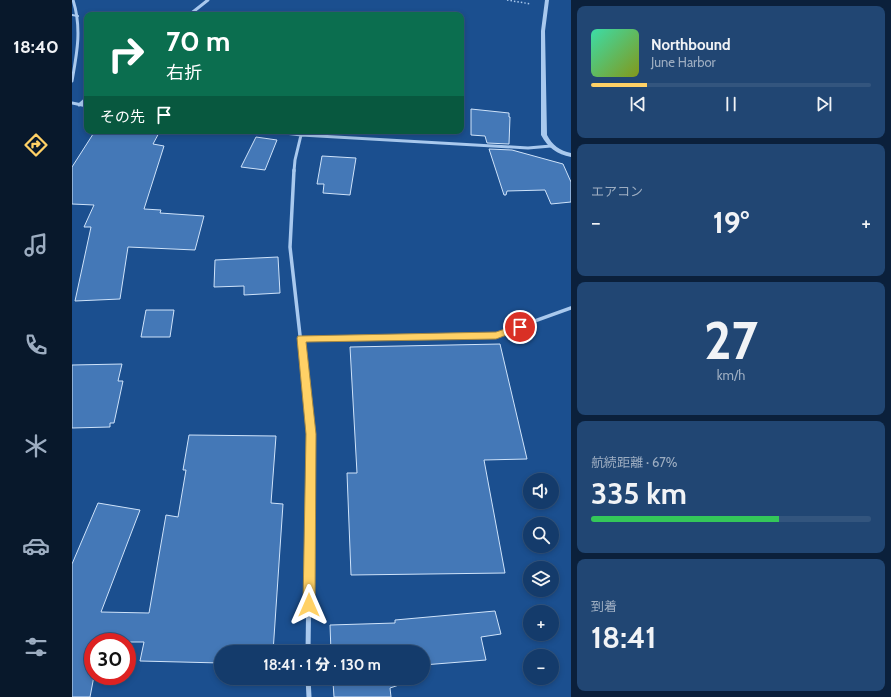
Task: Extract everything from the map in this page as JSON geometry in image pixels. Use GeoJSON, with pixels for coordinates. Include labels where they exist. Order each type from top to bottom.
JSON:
{"type":"FeatureCollection","features":[{"type":"Feature","properties":{"kind":"street"},"geometry":{"type":"LineString","coordinates":[[72,81],[80,35],[78,16],[73,0]]}},
{"type":"Feature","properties":{"kind":"street"},"geometry":{"type":"LineString","coordinates":[[193,12],[208,0]]}},
{"type":"Feature","properties":{"kind":"street"},"geometry":{"type":"LineString","coordinates":[[548,0],[543,31],[544,135],[551,146],[556,150],[571,156]]}},
{"type":"Feature","properties":{"kind":"street"},"geometry":{"type":"LineString","coordinates":[[79,104],[84,100]]}},
{"type":"Feature","properties":{"kind":"street"},"geometry":{"type":"LineString","coordinates":[[72,103],[84,105]]}},
{"type":"Feature","properties":{"kind":"street"},"geometry":{"type":"LineString","coordinates":[[293,134],[528,148],[551,146]]}},
{"type":"Feature","properties":{"kind":"street"},"geometry":{"type":"LineString","coordinates":[[301,135],[295,160],[290,247],[311,434],[308,645]]}},
{"type":"Feature","properties":{"kind":"street"},"geometry":{"type":"LineString","coordinates":[[301,338],[496,335],[571,308]]}},
{"type":"Feature","properties":{"kind":"street"},"geometry":{"type":"LineString","coordinates":[[308,685],[309,697]]}},
{"type":"Feature","properties":{"kind":"lane"},"geometry":{"type":"LineString","coordinates":[[72,15],[78,16]]}},
{"type":"Feature","properties":{"kind":"path"},"geometry":{"type":"LineString","coordinates":[[507,0],[546,7]]}},
{"type":"Feature","properties":{"kind":"building"},"geometry":{"type":"Polygon","coordinates":[[[471,109],[509,113],[509,144],[487,143],[485,136],[471,135],[471,109]]]}},
{"type":"Feature","properties":{"kind":"building"},"geometry":{"type":"Polygon","coordinates":[[[93,134],[158,134],[153,144],[164,146],[144,209],[161,210],[160,213],[204,216],[195,250],[128,247],[120,299],[75,301],[91,227],[84,227],[94,205],[72,204],[72,167],[93,134]]]}},
{"type":"Feature","properties":{"kind":"building"},"geometry":{"type":"Polygon","coordinates":[[[256,137],[277,140],[265,170],[241,167],[256,137]]]}},
{"type":"Feature","properties":{"kind":"building"},"geometry":{"type":"Polygon","coordinates":[[[489,149],[512,150],[563,164],[571,182],[571,202],[551,204],[545,190],[507,191],[506,195],[504,195],[489,149]]]}},
{"type":"Feature","properties":{"kind":"building"},"geometry":{"type":"Polygon","coordinates":[[[322,156],[356,158],[350,195],[323,193],[324,184],[317,184],[322,156]]]}},
{"type":"Feature","properties":{"kind":"building"},"geometry":{"type":"Polygon","coordinates":[[[278,257],[280,293],[244,295],[244,286],[214,287],[215,260],[278,257]]]}},
{"type":"Feature","properties":{"kind":"building"},"geometry":{"type":"Polygon","coordinates":[[[146,310],[174,310],[170,337],[141,337],[146,310]]]}},
{"type":"Feature","properties":{"kind":"building"},"geometry":{"type":"Polygon","coordinates":[[[500,344],[527,459],[484,460],[505,573],[351,575],[347,473],[357,473],[350,347],[500,344]]]}},
{"type":"Feature","properties":{"kind":"building"},"geometry":{"type":"Polygon","coordinates":[[[122,364],[118,381],[123,381],[114,423],[110,423],[110,427],[72,428],[72,365],[122,364]]]}},
{"type":"Feature","properties":{"kind":"building"},"geometry":{"type":"Polygon","coordinates":[[[189,435],[276,436],[271,503],[283,504],[273,645],[214,645],[214,663],[140,661],[144,642],[136,642],[136,633],[84,633],[84,685],[92,685],[90,697],[72,697],[72,564],[98,503],[140,510],[101,612],[149,613],[166,515],[178,517],[186,470],[183,470],[189,435]]]}},
{"type":"Feature","properties":{"kind":"building"},"geometry":{"type":"Polygon","coordinates":[[[495,611],[501,634],[481,637],[486,660],[430,664],[430,645],[331,645],[330,625],[395,623],[395,620],[495,611]]]}},
{"type":"Feature","properties":{"kind":"building"},"geometry":{"type":"Polygon","coordinates":[[[333,685],[399,685],[390,688],[391,697],[334,697],[333,685]]]}},
{"type":"Feature","properties":{"kind":"route"},"geometry":{"type":"LineString","coordinates":[[309,605],[311,434],[301,338],[496,335],[520,327]]}}]}
